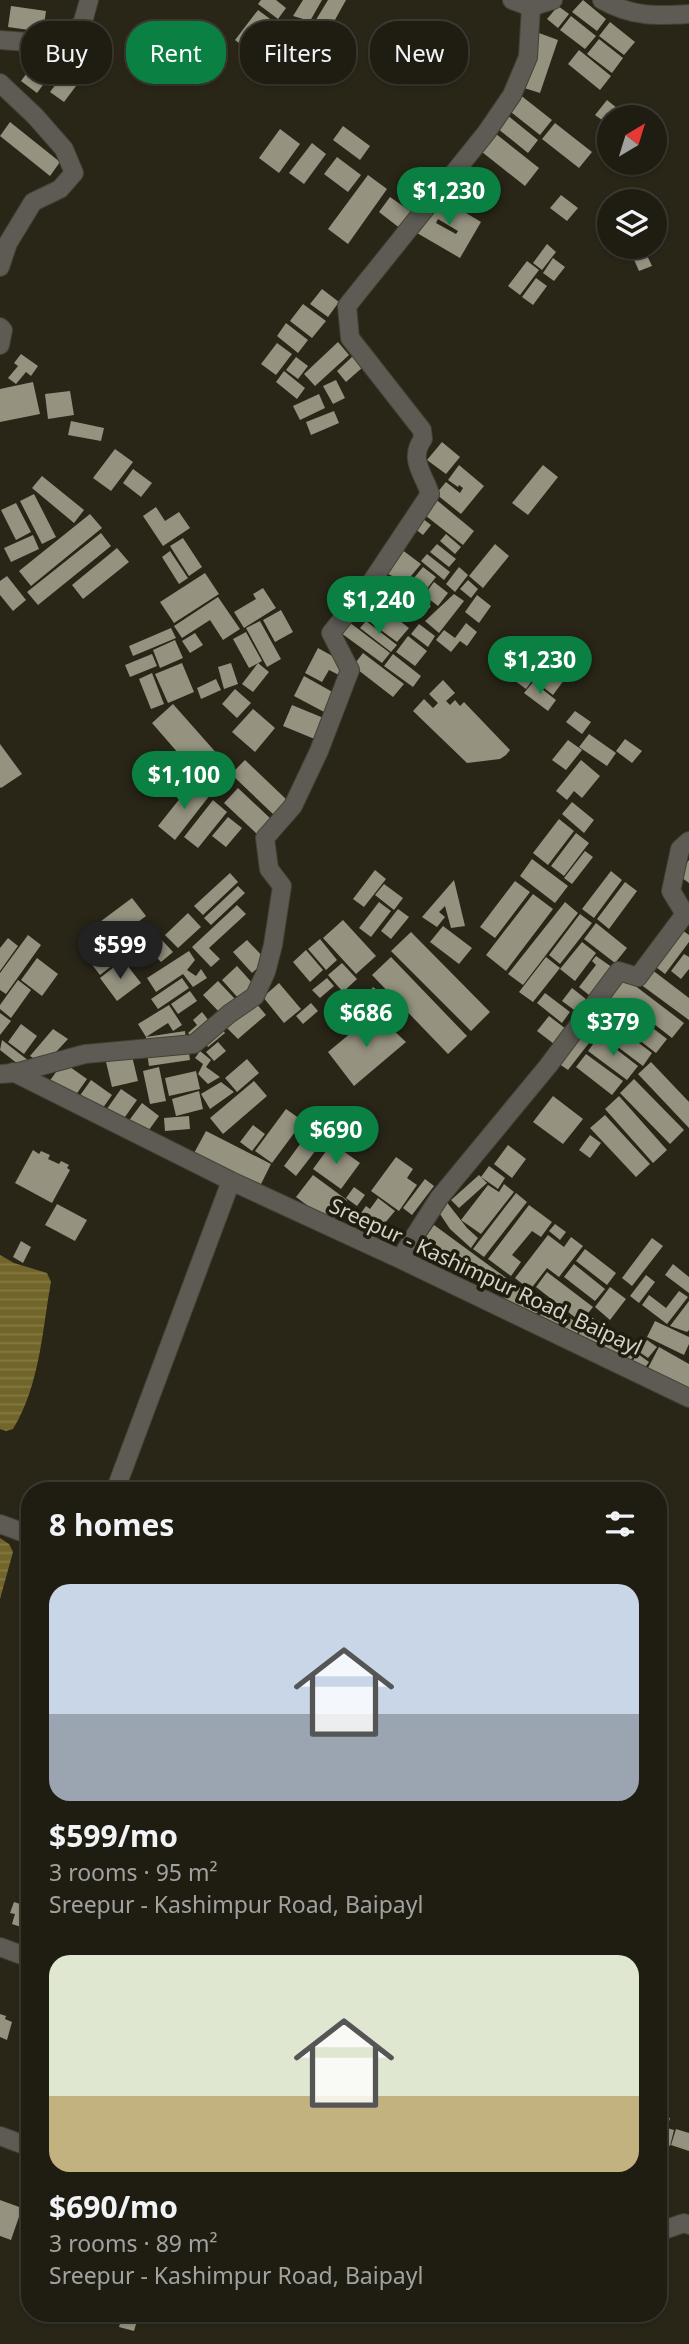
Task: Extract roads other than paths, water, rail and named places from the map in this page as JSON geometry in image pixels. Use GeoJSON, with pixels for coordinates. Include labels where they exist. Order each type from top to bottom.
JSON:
{"type":"FeatureCollection","features":[{"type":"Feature","properties":{"kind":"street"},"geometry":{"type":"LineString","coordinates":[[0,40],[41,43],[82,25],[89,0]]}},
{"type":"Feature","properties":{"kind":"street"},"geometry":{"type":"LineString","coordinates":[[512,0],[531,7],[553,0]]}},
{"type":"Feature","properties":{"kind":"street"},"geometry":{"type":"LineString","coordinates":[[602,0],[620,11],[656,16],[689,13]]}},
{"type":"Feature","properties":{"kind":"street"},"geometry":{"type":"LineString","coordinates":[[5,1071],[85,1055],[194,1044],[255,996],[266,972],[273,944],[282,886],[269,869],[265,838],[293,806],[319,751],[350,670],[331,633],[368,587],[430,494],[424,476],[416,464],[417,448],[423,439],[422,430],[350,338],[347,306],[486,133],[512,95],[528,57],[531,7]]}},
{"type":"Feature","properties":{"kind":"street"},"geometry":{"type":"LineString","coordinates":[[0,83],[35,116],[64,149],[74,173],[60,189],[33,202],[8,243],[0,267]]}},
{"type":"Feature","properties":{"kind":"street"},"geometry":{"type":"LineString","coordinates":[[0,327],[3,330],[0,345]]}},
{"type":"Feature","properties":{"kind":"street"},"geometry":{"type":"LineString","coordinates":[[400,1259],[439,1198],[548,1066],[619,971],[638,977],[685,914],[671,891],[680,849],[689,841]]}},
{"type":"Feature","properties":{"kind":"street","name":"Sreepur - Kashimpur Road, Baipayl"},"geometry":{"type":"LineString","coordinates":[[5,1071],[689,1398]]}},
{"type":"Feature","properties":{"kind":"street"},"geometry":{"type":"LineString","coordinates":[[119,1482],[231,1181]]}},
{"type":"Feature","properties":{"kind":"street"},"geometry":{"type":"LineString","coordinates":[[0,1524],[21,1532]]}},
{"type":"Feature","properties":{"kind":"street"},"geometry":{"type":"LineString","coordinates":[[0,1947],[21,1955]]}},
{"type":"Feature","properties":{"kind":"street"},"geometry":{"type":"LineString","coordinates":[[0,2136],[21,2144]]}},
{"type":"Feature","properties":{"kind":"street"},"geometry":{"type":"LineString","coordinates":[[667,2229],[684,2223],[689,2225]]}}]}
